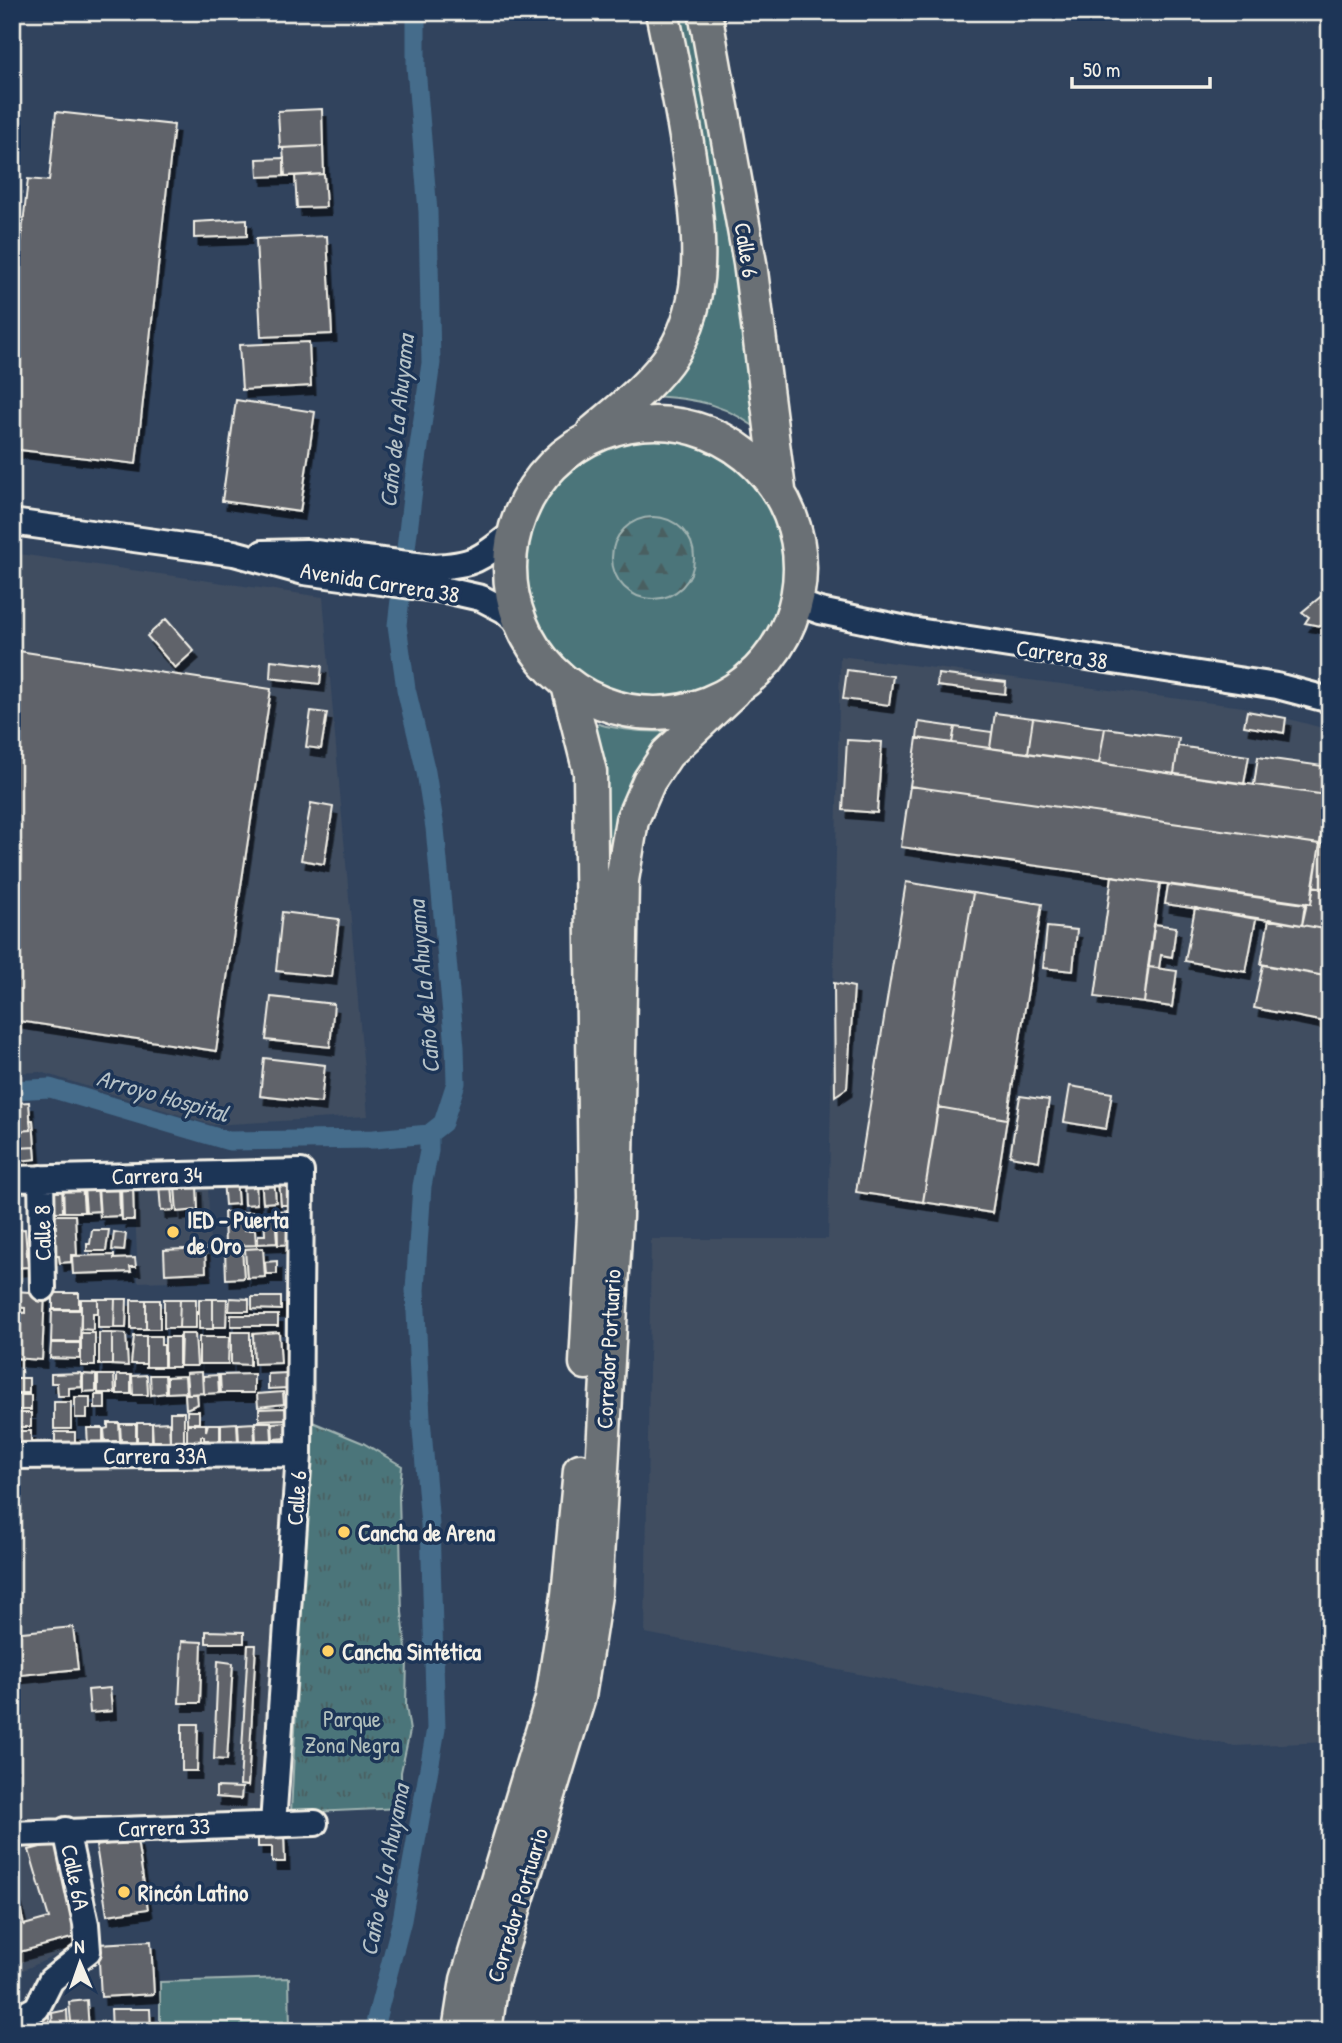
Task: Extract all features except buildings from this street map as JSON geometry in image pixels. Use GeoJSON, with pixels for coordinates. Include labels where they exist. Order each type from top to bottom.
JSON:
{"type":"FeatureCollection","features":[{"type":"Feature","properties":{"kind":"main road","name":"Calle 6"},"geometry":{"type":"LineString","coordinates":[[579,444],[641,390],[673,353],[689,319],[698,275],[699,232],[685,127],[662,12]]}},
{"type":"Feature","properties":{"kind":"main road","name":"Calle 6"},"geometry":{"type":"LineString","coordinates":[[705,12],[750,263],[779,490]]}},
{"type":"Feature","properties":{"kind":"main road"},"geometry":{"type":"LineString","coordinates":[[640,423],[672,423],[704,431],[733,445],[759,465],[779,490],[794,521],[801,555],[800,589],[776,649],[757,673],[734,691],[701,706],[667,713],[632,711],[598,702],[568,685],[549,668],[533,647],[520,624],[512,595],[509,564],[513,533],[527,498],[549,467],[579,444],[608,430],[640,423]]}},
{"type":"Feature","properties":{"kind":"main road","name":"Corredor Portuario"},"geometry":{"type":"LineString","coordinates":[[460,2031],[467,1980],[552,1699],[568,1595],[578,1501],[595,1199],[593,879],[590,772],[568,685]]}},
{"type":"Feature","properties":{"kind":"main road","name":"Corredor Portuario"},"geometry":{"type":"LineString","coordinates":[[485,2031],[492,1981],[579,1697],[595,1595],[616,1217],[622,880],[632,820],[649,781],[667,754],[734,691]]}},
{"type":"Feature","properties":{"kind":"street","name":"Avenida Carrera 38"},"geometry":{"type":"LineString","coordinates":[[12,522],[234,553],[306,552],[334,566],[433,578],[504,610],[520,624]]}},
{"type":"Feature","properties":{"kind":"street","name":"Avenida Carrera 38"},"geometry":{"type":"LineString","coordinates":[[433,578],[470,564],[513,533]]}},
{"type":"Feature","properties":{"kind":"street","name":"Carrera 38"},"geometry":{"type":"LineString","coordinates":[[795,602],[820,611],[911,630],[1276,686],[1330,699]]}},
{"type":"Feature","properties":{"kind":"street","name":"Carrera 34"},"geometry":{"type":"LineString","coordinates":[[12,1179],[301,1172]]}},
{"type":"Feature","properties":{"kind":"street","name":"Calle 6"},"geometry":{"type":"LineString","coordinates":[[273,1824],[299,1454],[301,1172]]}},
{"type":"Feature","properties":{"kind":"street","name":"Calle 8"},"geometry":{"type":"LineString","coordinates":[[41,1178],[43,1288]]}},
{"type":"Feature","properties":{"kind":"street","name":"Carrera 33A"},"geometry":{"type":"LineString","coordinates":[[12,1456],[299,1454]]}},
{"type":"Feature","properties":{"kind":"street","name":"Carrera 33"},"geometry":{"type":"LineString","coordinates":[[12,1833],[315,1823]]}},
{"type":"Feature","properties":{"kind":"street","name":"Calle 6A"},"geometry":{"type":"LineString","coordinates":[[12,2022],[37,2008],[51,1980],[88,1951],[86,1924],[66,1830]]}},
{"type":"Feature","properties":{"kind":"shaded area"},"geometry":{"type":"Polygon","coordinates":[[[12,553],[323,597],[368,1116],[213,1125],[40,1072],[12,1073],[12,553]]]}},
{"type":"Feature","properties":{"kind":"shaded area"},"geometry":{"type":"Polygon","coordinates":[[[840,656],[1244,707],[1330,730],[1330,1742],[1235,1746],[645,1633],[651,1239],[828,1239],[840,656]]]}},
{"type":"Feature","properties":{"kind":"shaded area","name":"IED - Puerta de Oro"},"geometry":{"type":"Polygon","coordinates":[[[208,1183],[211,1280],[138,1282],[134,1184],[208,1183]]]}},
{"type":"Feature","properties":{"kind":"shaded area"},"geometry":{"type":"Polygon","coordinates":[[[287,1463],[260,1814],[103,1816],[12,1823],[12,1464],[287,1463]]]}},
{"type":"Feature","properties":{"kind":"shaded area"},"geometry":{"type":"Polygon","coordinates":[[[59,1841],[84,1943],[12,1975],[12,1845],[59,1841]]]}},
{"type":"Feature","properties":{"kind":"green space"},"geometry":{"type":"Polygon","coordinates":[[[674,12],[698,12],[765,435],[738,416],[711,405],[650,396],[696,334],[674,12]]]}},
{"type":"Feature","properties":{"kind":"green space"},"geometry":{"type":"Polygon","coordinates":[[[656,437],[706,447],[728,459],[748,475],[764,495],[776,517],[786,567],[776,617],[764,639],[748,659],[728,675],[706,687],[656,697],[606,687],[584,675],[564,659],[548,639],[536,617],[526,567],[536,517],[548,495],[564,475],[584,459],[606,447],[656,437]]]}},
{"type":"Feature","properties":{"kind":"green space"},"geometry":{"type":"Polygon","coordinates":[[[645,517],[661,517],[676,524],[687,535],[694,550],[691,574],[682,587],[661,599],[645,599],[630,592],[619,581],[612,566],[612,550],[619,535],[630,524],[645,517]]]}},
{"type":"Feature","properties":{"kind":"green space"},"geometry":{"type":"Polygon","coordinates":[[[587,721],[630,730],[674,731],[615,862],[605,862],[587,721]]]}},
{"type":"Feature","properties":{"kind":"green space","name":"Parque Zona Negra"},"geometry":{"type":"Polygon","coordinates":[[[310,1421],[363,1443],[402,1466],[399,1496],[402,1612],[407,1658],[406,1706],[410,1731],[401,1772],[401,1808],[291,1813],[310,1421]]]}},
{"type":"Feature","properties":{"kind":"green space"},"geometry":{"type":"Polygon","coordinates":[[[289,1978],[290,2031],[160,2031],[160,1982],[289,1978]]]}},
{"type":"Feature","properties":{"kind":"waterway","name":"Caño de La Ahuyama"},"geometry":{"type":"LineString","coordinates":[[373,2031],[402,1920],[436,1729],[430,1525],[421,1418],[415,1290],[422,1186],[429,1151],[429,1134],[443,1123],[456,1083],[435,828],[426,772],[406,689],[397,625],[431,363],[428,212],[416,67],[416,12]]}},
{"type":"Feature","properties":{"kind":"waterway","name":"Arroyo Hospital"},"geometry":{"type":"LineString","coordinates":[[12,1090],[50,1088],[229,1141],[374,1139],[429,1134]]}},
{"type":"Feature","properties":{"kind":"place","name":"IED - Puerta de Oro"},"geometry":{"type":"Point","coordinates":[173,1232]}},
{"type":"Feature","properties":{"kind":"place","name":"Cancha de Arena"},"geometry":{"type":"Point","coordinates":[344,1532]}},
{"type":"Feature","properties":{"kind":"place","name":"Cancha Sintética"},"geometry":{"type":"Point","coordinates":[328,1651]}},
{"type":"Feature","properties":{"kind":"place","name":"Rincón Latino"},"geometry":{"type":"Point","coordinates":[124,1892]}}]}
